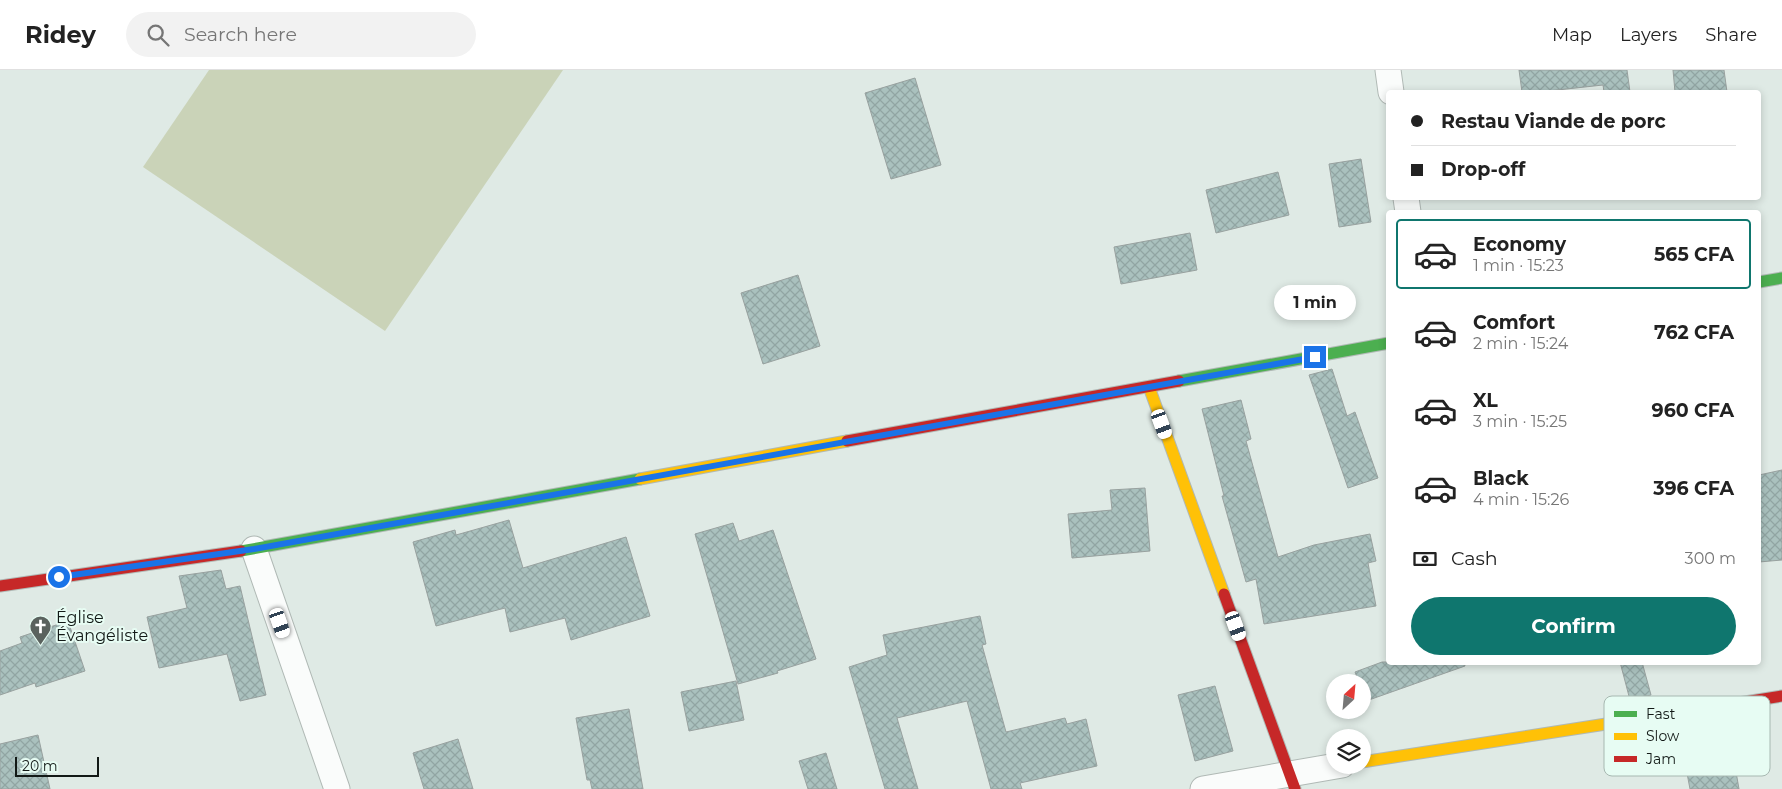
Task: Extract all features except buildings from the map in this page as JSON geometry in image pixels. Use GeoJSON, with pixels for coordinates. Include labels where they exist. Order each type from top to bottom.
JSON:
{"type":"FeatureCollection","features":[{"type":"Feature","properties":{"kind":"street"},"geometry":{"type":"LineString","coordinates":[[1388,70],[1391,90]]}},
{"type":"Feature","properties":{"kind":"street"},"geometry":{"type":"LineString","coordinates":[[1761,282],[1782,278]]}},
{"type":"Feature","properties":{"kind":"street"},"geometry":{"type":"LineString","coordinates":[[0,586],[254,549],[1386,344]]}},
{"type":"Feature","properties":{"kind":"street"},"geometry":{"type":"LineString","coordinates":[[1149,387],[1293,781]]}},
{"type":"Feature","properties":{"kind":"street"},"geometry":{"type":"LineString","coordinates":[[254,549],[337,789]]}},
{"type":"Feature","properties":{"kind":"street"},"geometry":{"type":"LineString","coordinates":[[1371,761],[1604,724]]}},
{"type":"Feature","properties":{"kind":"street"},"geometry":{"type":"LineString","coordinates":[[1203,789],[1293,781],[1326,770]]}},
{"type":"Feature","properties":{"kind":"green space"},"geometry":{"type":"Polygon","coordinates":[[[209,70],[563,70],[385,331],[143,167],[209,70]]]}},
{"type":"Feature","properties":{"kind":"traffic: fast"},"geometry":{"type":"LineString","coordinates":[[1761,282],[1782,278]]}},
{"type":"Feature","properties":{"kind":"traffic: fast"},"geometry":{"type":"LineString","coordinates":[[1179,381],[1386,344]]}},
{"type":"Feature","properties":{"kind":"traffic: fast"},"geometry":{"type":"LineString","coordinates":[[241,551],[640,479]]}},
{"type":"Feature","properties":{"kind":"traffic: slow"},"geometry":{"type":"LineString","coordinates":[[1149,387],[1224,594]]}},
{"type":"Feature","properties":{"kind":"traffic: slow"},"geometry":{"type":"LineString","coordinates":[[640,479],[847,441]]}},
{"type":"Feature","properties":{"kind":"traffic: slow"},"geometry":{"type":"LineString","coordinates":[[1371,761],[1604,724]]}},
{"type":"Feature","properties":{"kind":"traffic: jam"},"geometry":{"type":"LineString","coordinates":[[847,441],[1179,381]]}},
{"type":"Feature","properties":{"kind":"traffic: jam"},"geometry":{"type":"LineString","coordinates":[[0,586],[241,551]]}},
{"type":"Feature","properties":{"kind":"traffic: jam"},"geometry":{"type":"LineString","coordinates":[[1224,594],[1295,789]]}},
{"type":"Feature","properties":{"kind":"traffic: jam"},"geometry":{"type":"LineString","coordinates":[[1770,698],[1782,696]]}},
{"type":"Feature","properties":{"kind":"place","name":"Église Évangéliste"},"geometry":{"type":"Point","coordinates":[40,645]}},
{"type":"Feature","properties":{"kind":"route"},"geometry":{"type":"LineString","coordinates":[[59,577],[254,549],[1315,357]]}}]}
